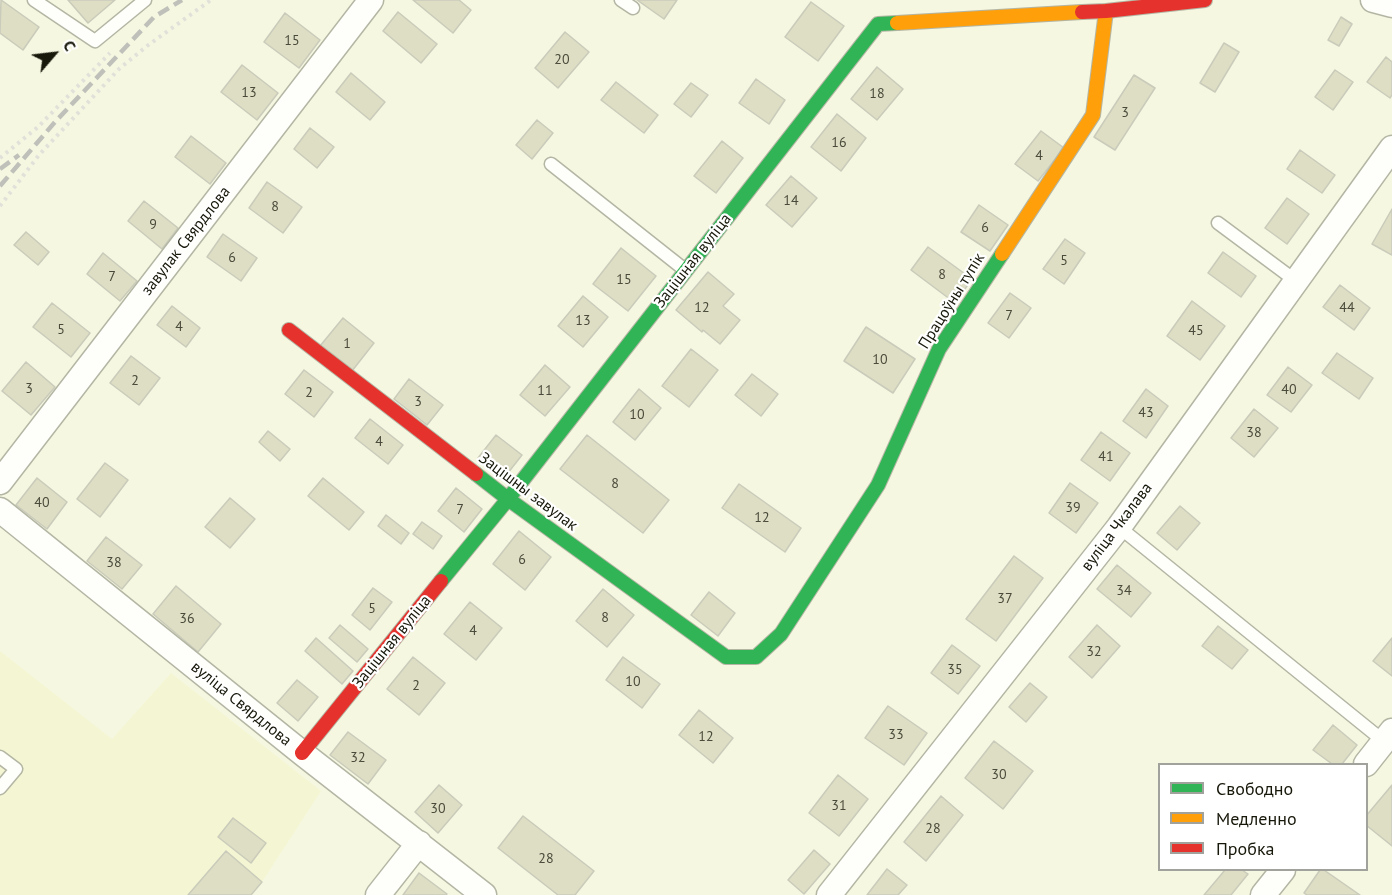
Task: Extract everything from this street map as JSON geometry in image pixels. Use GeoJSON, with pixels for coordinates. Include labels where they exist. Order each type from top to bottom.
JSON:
{"type":"FeatureCollection","features":[{"type":"Feature","properties":{"kind":"street","name":"завулак Свярдлова"},"geometry":{"type":"LineString","coordinates":[[0,482],[371,0]]}},
{"type":"Feature","properties":{"kind":"street","name":"Зацішная вуліца"},"geometry":{"type":"LineString","coordinates":[[302,753],[508,499],[878,24],[1106,11],[1205,0]]}},
{"type":"Feature","properties":{"kind":"street"},"geometry":{"type":"LineString","coordinates":[[1373,0],[1392,5]]}},
{"type":"Feature","properties":{"kind":"street","name":"Працоўны тупік"},"geometry":{"type":"LineString","coordinates":[[756,657],[782,634],[878,485],[939,349],[1093,115],[1106,11]]}},
{"type":"Feature","properties":{"kind":"street","name":"вуліца Чкалава"},"geometry":{"type":"LineString","coordinates":[[829,895],[1119,526],[1392,148]]}},
{"type":"Feature","properties":{"kind":"street","name":"Зацішны завулак"},"geometry":{"type":"LineString","coordinates":[[290,330],[508,499],[726,657],[756,657]]}},
{"type":"Feature","properties":{"kind":"street","name":"вуліца Свярдлова"},"geometry":{"type":"LineString","coordinates":[[0,510],[302,753],[484,895]]}},
{"type":"Feature","properties":{"kind":"street"},"geometry":{"type":"LineString","coordinates":[[1368,763],[1389,740]]}},
{"type":"Feature","properties":{"kind":"street"},"geometry":{"type":"LineString","coordinates":[[378,895],[419,843]]}},
{"type":"Feature","properties":{"kind":"street"},"geometry":{"type":"LineString","coordinates":[[1263,895],[1282,871]]}},
{"type":"Feature","properties":{"kind":"lane"},"geometry":{"type":"LineString","coordinates":[[34,0],[95,41],[145,0]]}},
{"type":"Feature","properties":{"kind":"lane"},"geometry":{"type":"LineString","coordinates":[[621,0],[633,8]]}},
{"type":"Feature","properties":{"kind":"lane"},"geometry":{"type":"LineString","coordinates":[[551,164],[686,270]]}},
{"type":"Feature","properties":{"kind":"lane"},"geometry":{"type":"LineString","coordinates":[[1218,223],[1296,281]]}},
{"type":"Feature","properties":{"kind":"lane"},"geometry":{"type":"LineString","coordinates":[[1119,526],[1389,740]]}},
{"type":"Feature","properties":{"kind":"lane"},"geometry":{"type":"LineString","coordinates":[[0,757],[16,768],[0,788]]}},
{"type":"Feature","properties":{"kind":"path"},"geometry":{"type":"LineString","coordinates":[[0,206],[39,155],[119,69],[211,0]]}},
{"type":"Feature","properties":{"kind":"path"},"geometry":{"type":"LineString","coordinates":[[0,159],[38,127],[112,52]]}},
{"type":"Feature","properties":{"kind":"shaded area"},"geometry":{"type":"Polygon","coordinates":[[[0,651],[112,739],[171,673],[321,791],[262,882],[251,895],[0,895],[0,651]]]}},
{"type":"Feature","properties":{"kind":"building"},"geometry":{"type":"Polygon","coordinates":[[[1,0],[39,27],[23,50],[0,33],[1,0]]]}},
{"type":"Feature","properties":{"kind":"building"},"geometry":{"type":"Polygon","coordinates":[[[68,0],[115,0],[88,23],[68,0]]]}},
{"type":"Feature","properties":{"kind":"building"},"geometry":{"type":"Polygon","coordinates":[[[413,0],[459,0],[471,10],[453,33],[413,0]]]}},
{"type":"Feature","properties":{"kind":"building"},"geometry":{"type":"Polygon","coordinates":[[[637,0],[677,0],[664,19],[637,0]]]}},
{"type":"Feature","properties":{"kind":"building"},"geometry":{"type":"Polygon","coordinates":[[[811,2],[844,26],[818,61],[785,37],[811,2]]]}},
{"type":"Feature","properties":{"kind":"building"},"geometry":{"type":"Polygon","coordinates":[[[398,12],[437,44],[421,63],[383,31],[398,12]]]}},
{"type":"Feature","properties":{"kind":"building"},"geometry":{"type":"Polygon","coordinates":[[[285,13],[320,40],[299,68],[264,42],[285,13]]]}},
{"type":"Feature","properties":{"kind":"building"},"geometry":{"type":"Polygon","coordinates":[[[1341,17],[1352,24],[1339,46],[1328,40],[1341,17]]]}},
{"type":"Feature","properties":{"kind":"building"},"geometry":{"type":"Polygon","coordinates":[[[565,32],[589,52],[558,88],[535,68],[565,32]]]}},
{"type":"Feature","properties":{"kind":"building"},"geometry":{"type":"Polygon","coordinates":[[[1224,43],[1239,52],[1215,92],[1200,83],[1224,43]]]}},
{"type":"Feature","properties":{"kind":"building"},"geometry":{"type":"Polygon","coordinates":[[[1386,57],[1392,62],[1392,95],[1390,98],[1367,82],[1386,57]]]}},
{"type":"Feature","properties":{"kind":"building"},"geometry":{"type":"Polygon","coordinates":[[[242,65],[278,93],[257,120],[221,92],[242,65]]]}},
{"type":"Feature","properties":{"kind":"building"},"geometry":{"type":"Polygon","coordinates":[[[877,67],[903,89],[877,120],[851,99],[877,67]]]}},
{"type":"Feature","properties":{"kind":"building"},"geometry":{"type":"Polygon","coordinates":[[[1335,70],[1353,82],[1333,110],[1315,97],[1335,70]]]}},
{"type":"Feature","properties":{"kind":"building"},"geometry":{"type":"Polygon","coordinates":[[[351,73],[385,102],[370,120],[336,92],[351,73]]]}},
{"type":"Feature","properties":{"kind":"building"},"geometry":{"type":"Polygon","coordinates":[[[1134,75],[1155,88],[1115,150],[1094,137],[1134,75]]]}},
{"type":"Feature","properties":{"kind":"building"},"geometry":{"type":"Polygon","coordinates":[[[756,79],[785,100],[769,124],[739,103],[756,79]]]}},
{"type":"Feature","properties":{"kind":"building"},"geometry":{"type":"Polygon","coordinates":[[[616,82],[658,115],[644,133],[601,100],[616,82]]]}},
{"type":"Feature","properties":{"kind":"building"},"geometry":{"type":"Polygon","coordinates":[[[691,83],[708,95],[691,117],[674,104],[691,83]]]}},
{"type":"Feature","properties":{"kind":"building"},"geometry":{"type":"Polygon","coordinates":[[[837,114],[866,138],[841,171],[811,147],[837,114]]]}},
{"type":"Feature","properties":{"kind":"building"},"geometry":{"type":"Polygon","coordinates":[[[537,120],[553,133],[532,159],[516,145],[537,120]]]}},
{"type":"Feature","properties":{"kind":"building"},"geometry":{"type":"Polygon","coordinates":[[[310,128],[334,147],[317,168],[294,149],[310,128]]]}},
{"type":"Feature","properties":{"kind":"building"},"geometry":{"type":"Polygon","coordinates":[[[1041,131],[1064,148],[1038,181],[1015,164],[1041,131]]]}},
{"type":"Feature","properties":{"kind":"building"},"geometry":{"type":"Polygon","coordinates":[[[191,136],[226,163],[210,184],[175,157],[191,136]]]}},
{"type":"Feature","properties":{"kind":"building"},"geometry":{"type":"Polygon","coordinates":[[[722,141],[743,158],[716,193],[694,176],[722,141]]]}},
{"type":"Feature","properties":{"kind":"building"},"geometry":{"type":"Polygon","coordinates":[[[1300,150],[1335,175],[1322,193],[1287,169],[1300,150]]]}},
{"type":"Feature","properties":{"kind":"building"},"geometry":{"type":"Polygon","coordinates":[[[791,176],[817,198],[792,227],[766,205],[791,176]]]}},
{"type":"Feature","properties":{"kind":"building"},"geometry":{"type":"Polygon","coordinates":[[[267,182],[302,207],[283,233],[249,208],[267,182]]]}},
{"type":"Feature","properties":{"kind":"building"},"geometry":{"type":"Polygon","coordinates":[[[1287,198],[1309,214],[1287,244],[1265,228],[1287,198]]]}},
{"type":"Feature","properties":{"kind":"building"},"geometry":{"type":"Polygon","coordinates":[[[144,201],[178,228],[162,249],[128,221],[144,201]]]}},
{"type":"Feature","properties":{"kind":"building"},"geometry":{"type":"Polygon","coordinates":[[[979,205],[1008,225],[990,251],[961,232],[979,205]]]}},
{"type":"Feature","properties":{"kind":"building"},"geometry":{"type":"Polygon","coordinates":[[[1392,209],[1392,255],[1372,244],[1392,209]]]}},
{"type":"Feature","properties":{"kind":"building"},"geometry":{"type":"Polygon","coordinates":[[[26,232],[49,252],[38,265],[14,245],[26,232]]]}},
{"type":"Feature","properties":{"kind":"building"},"geometry":{"type":"Polygon","coordinates":[[[223,234],[257,258],[241,281],[207,257],[223,234]]]}},
{"type":"Feature","properties":{"kind":"building"},"geometry":{"type":"Polygon","coordinates":[[[1065,239],[1085,253],[1064,284],[1043,269],[1065,239]]]}},
{"type":"Feature","properties":{"kind":"building"},"geometry":{"type":"Polygon","coordinates":[[[928,247],[972,279],[955,303],[911,270],[928,247]]]}},
{"type":"Feature","properties":{"kind":"building"},"geometry":{"type":"Polygon","coordinates":[[[621,248],[656,276],[628,311],[593,284],[621,248]]]}},
{"type":"Feature","properties":{"kind":"building"},"geometry":{"type":"Polygon","coordinates":[[[1223,252],[1256,276],[1241,297],[1208,273],[1223,252]]]}},
{"type":"Feature","properties":{"kind":"building"},"geometry":{"type":"Polygon","coordinates":[[[103,253],[137,281],[120,301],[87,274],[103,253]]]}},
{"type":"Feature","properties":{"kind":"building"},"geometry":{"type":"Polygon","coordinates":[[[708,272],[734,294],[723,306],[740,320],[720,344],[676,310],[708,272]]]}},
{"type":"Feature","properties":{"kind":"building"},"geometry":{"type":"Polygon","coordinates":[[[1340,285],[1370,308],[1354,330],[1323,307],[1340,285]]]}},
{"type":"Feature","properties":{"kind":"building"},"geometry":{"type":"Polygon","coordinates":[[[1010,293],[1031,308],[1009,338],[988,323],[1010,293]]]}},
{"type":"Feature","properties":{"kind":"building"},"geometry":{"type":"Polygon","coordinates":[[[583,296],[608,317],[583,347],[558,326],[583,296]]]}},
{"type":"Feature","properties":{"kind":"building"},"geometry":{"type":"Polygon","coordinates":[[[1192,301],[1225,326],[1200,360],[1167,336],[1192,301]]]}},
{"type":"Feature","properties":{"kind":"building"},"geometry":{"type":"Polygon","coordinates":[[[52,303],[90,333],[71,357],[33,327],[52,303]]]}},
{"type":"Feature","properties":{"kind":"building"},"geometry":{"type":"Polygon","coordinates":[[[172,306],[200,328],[186,347],[157,325],[172,306]]]}},
{"type":"Feature","properties":{"kind":"building"},"geometry":{"type":"Polygon","coordinates":[[[343,318],[374,343],[352,371],[320,346],[343,318]]]}},
{"type":"Feature","properties":{"kind":"building"},"geometry":{"type":"Polygon","coordinates":[[[866,327],[915,359],[893,393],[844,361],[866,327]]]}},
{"type":"Feature","properties":{"kind":"building"},"geometry":{"type":"Polygon","coordinates":[[[691,349],[718,370],[689,407],[662,386],[691,349]]]}},
{"type":"Feature","properties":{"kind":"building"},"geometry":{"type":"Polygon","coordinates":[[[1337,353],[1373,378],[1359,399],[1322,373],[1337,353]]]}},
{"type":"Feature","properties":{"kind":"building"},"geometry":{"type":"Polygon","coordinates":[[[131,356],[160,378],[139,405],[110,383],[131,356]]]}},
{"type":"Feature","properties":{"kind":"building"},"geometry":{"type":"Polygon","coordinates":[[[26,362],[55,387],[31,415],[2,391],[26,362]]]}},
{"type":"Feature","properties":{"kind":"building"},"geometry":{"type":"Polygon","coordinates":[[[545,365],[570,387],[545,416],[520,395],[545,365]]]}},
{"type":"Feature","properties":{"kind":"building"},"geometry":{"type":"Polygon","coordinates":[[[1288,367],[1312,385],[1291,412],[1267,395],[1288,367]]]}},
{"type":"Feature","properties":{"kind":"building"},"geometry":{"type":"Polygon","coordinates":[[[304,370],[333,392],[314,417],[285,394],[304,370]]]}},
{"type":"Feature","properties":{"kind":"building"},"geometry":{"type":"Polygon","coordinates":[[[752,374],[778,394],[761,416],[735,395],[752,374]]]}},
{"type":"Feature","properties":{"kind":"building"},"geometry":{"type":"Polygon","coordinates":[[[409,379],[443,405],[427,425],[394,399],[409,379]]]}},
{"type":"Feature","properties":{"kind":"building"},"geometry":{"type":"Polygon","coordinates":[[[639,389],[661,408],[635,440],[613,422],[639,389]]]}},
{"type":"Feature","properties":{"kind":"building"},"geometry":{"type":"Polygon","coordinates":[[[1146,389],[1168,406],[1146,438],[1123,421],[1146,389]]]}},
{"type":"Feature","properties":{"kind":"building"},"geometry":{"type":"Polygon","coordinates":[[[1254,409],[1278,428],[1254,457],[1231,438],[1254,409]]]}},
{"type":"Feature","properties":{"kind":"building"},"geometry":{"type":"Polygon","coordinates":[[[370,419],[403,445],[388,464],[355,438],[370,419]]]}},
{"type":"Feature","properties":{"kind":"building"},"geometry":{"type":"Polygon","coordinates":[[[268,431],[290,449],[280,461],[259,442],[268,431]]]}},
{"type":"Feature","properties":{"kind":"building"},"geometry":{"type":"Polygon","coordinates":[[[1101,432],[1130,453],[1110,481],[1081,460],[1101,432]]]}},
{"type":"Feature","properties":{"kind":"building"},"geometry":{"type":"Polygon","coordinates":[[[496,435],[522,455],[504,478],[478,458],[496,435]]]}},
{"type":"Feature","properties":{"kind":"building"},"geometry":{"type":"Polygon","coordinates":[[[587,435],[669,500],[643,533],[560,469],[587,435]]]}},
{"type":"Feature","properties":{"kind":"building"},"geometry":{"type":"Polygon","coordinates":[[[105,463],[128,480],[100,517],[77,499],[105,463]]]}},
{"type":"Feature","properties":{"kind":"building"},"geometry":{"type":"Polygon","coordinates":[[[37,478],[67,502],[47,529],[16,505],[37,478]]]}},
{"type":"Feature","properties":{"kind":"building"},"geometry":{"type":"Polygon","coordinates":[[[323,478],[364,512],[349,530],[308,496],[323,478]]]}},
{"type":"Feature","properties":{"kind":"building"},"geometry":{"type":"Polygon","coordinates":[[[1070,483],[1098,503],[1076,533],[1049,513],[1070,483]]]}},
{"type":"Feature","properties":{"kind":"building"},"geometry":{"type":"Polygon","coordinates":[[[739,484],[801,528],[785,552],[722,508],[739,484]]]}},
{"type":"Feature","properties":{"kind":"building"},"geometry":{"type":"Polygon","coordinates":[[[456,488],[482,509],[464,532],[438,511],[456,488]]]}},
{"type":"Feature","properties":{"kind":"building"},"geometry":{"type":"Polygon","coordinates":[[[230,498],[255,519],[230,548],[205,527],[230,498]]]}},
{"type":"Feature","properties":{"kind":"building"},"geometry":{"type":"Polygon","coordinates":[[[1180,506],[1200,523],[1177,550],[1157,533],[1180,506]]]}},
{"type":"Feature","properties":{"kind":"building"},"geometry":{"type":"Polygon","coordinates":[[[386,515],[409,533],[401,544],[378,526],[386,515]]]}},
{"type":"Feature","properties":{"kind":"building"},"geometry":{"type":"Polygon","coordinates":[[[422,522],[442,536],[433,549],[413,534],[422,522]]]}},
{"type":"Feature","properties":{"kind":"building"},"geometry":{"type":"Polygon","coordinates":[[[519,531],[551,557],[525,590],[493,564],[519,531]]]}},
{"type":"Feature","properties":{"kind":"building"},"geometry":{"type":"Polygon","coordinates":[[[106,537],[142,565],[122,589],[87,561],[106,537]]]}},
{"type":"Feature","properties":{"kind":"building"},"geometry":{"type":"Polygon","coordinates":[[[1014,556],[1043,578],[996,641],[966,619],[1014,556]]]}},
{"type":"Feature","properties":{"kind":"building"},"geometry":{"type":"Polygon","coordinates":[[[1117,565],[1151,593],[1131,617],[1097,589],[1117,565]]]}},
{"type":"Feature","properties":{"kind":"building"},"geometry":{"type":"Polygon","coordinates":[[[176,586],[221,624],[198,652],[153,614],[176,586]]]}},
{"type":"Feature","properties":{"kind":"building"},"geometry":{"type":"Polygon","coordinates":[[[373,588],[392,602],[370,630],[352,615],[373,588]]]}},
{"type":"Feature","properties":{"kind":"building"},"geometry":{"type":"Polygon","coordinates":[[[603,589],[634,615],[607,647],[576,621],[603,589]]]}},
{"type":"Feature","properties":{"kind":"building"},"geometry":{"type":"Polygon","coordinates":[[[709,592],[735,613],[718,636],[691,615],[709,592]]]}},
{"type":"Feature","properties":{"kind":"building"},"geometry":{"type":"Polygon","coordinates":[[[470,602],[502,628],[476,660],[444,634],[470,602]]]}},
{"type":"Feature","properties":{"kind":"building"},"geometry":{"type":"Polygon","coordinates":[[[340,625],[368,649],[357,662],[329,638],[340,625]]]}},
{"type":"Feature","properties":{"kind":"building"},"geometry":{"type":"Polygon","coordinates":[[[1097,625],[1120,646],[1092,678],[1069,657],[1097,625]]]}},
{"type":"Feature","properties":{"kind":"building"},"geometry":{"type":"Polygon","coordinates":[[[1218,626],[1248,650],[1232,669],[1202,646],[1218,626]]]}},
{"type":"Feature","properties":{"kind":"building"},"geometry":{"type":"Polygon","coordinates":[[[316,638],[353,671],[342,684],[305,651],[316,638]]]}},
{"type":"Feature","properties":{"kind":"building"},"geometry":{"type":"Polygon","coordinates":[[[1392,638],[1392,676],[1373,661],[1392,638]]]}},
{"type":"Feature","properties":{"kind":"building"},"geometry":{"type":"Polygon","coordinates":[[[952,645],[980,666],[958,694],[931,673],[952,645]]]}},
{"type":"Feature","properties":{"kind":"building"},"geometry":{"type":"Polygon","coordinates":[[[413,657],[445,683],[419,715],[387,689],[413,657]]]}},
{"type":"Feature","properties":{"kind":"building"},"geometry":{"type":"Polygon","coordinates":[[[623,657],[660,684],[642,708],[606,680],[623,657]]]}},
{"type":"Feature","properties":{"kind":"building"},"geometry":{"type":"Polygon","coordinates":[[[297,680],[318,697],[298,721],[277,703],[297,680]]]}},
{"type":"Feature","properties":{"kind":"building"},"geometry":{"type":"Polygon","coordinates":[[[1030,683],[1047,697],[1026,722],[1009,707],[1030,683]]]}},
{"type":"Feature","properties":{"kind":"building"},"geometry":{"type":"Polygon","coordinates":[[[888,706],[927,733],[904,765],[865,738],[888,706]]]}},
{"type":"Feature","properties":{"kind":"building"},"geometry":{"type":"Polygon","coordinates":[[[699,710],[733,738],[713,763],[679,735],[699,710]]]}},
{"type":"Feature","properties":{"kind":"building"},"geometry":{"type":"Polygon","coordinates":[[[1333,725],[1357,745],[1343,763],[1331,763],[1313,750],[1333,725]]]}},
{"type":"Feature","properties":{"kind":"building"},"geometry":{"type":"Polygon","coordinates":[[[348,732],[386,760],[368,784],[330,755],[348,732]]]}},
{"type":"Feature","properties":{"kind":"building"},"geometry":{"type":"Polygon","coordinates":[[[994,741],[1033,771],[1003,809],[965,778],[994,741]]]}},
{"type":"Feature","properties":{"kind":"building"},"geometry":{"type":"Polygon","coordinates":[[[838,775],[868,799],[839,836],[809,813],[838,775]]]}},
{"type":"Feature","properties":{"kind":"building"},"geometry":{"type":"Polygon","coordinates":[[[439,785],[462,805],[438,833],[415,812],[439,785]]]}},
{"type":"Feature","properties":{"kind":"building"},"geometry":{"type":"Polygon","coordinates":[[[1392,785],[1392,846],[1368,827],[1368,814],[1392,785]]]}},
{"type":"Feature","properties":{"kind":"building"},"geometry":{"type":"Polygon","coordinates":[[[941,796],[963,815],[926,861],[904,842],[941,796]]]}},
{"type":"Feature","properties":{"kind":"building"},"geometry":{"type":"Polygon","coordinates":[[[523,816],[594,871],[575,895],[558,895],[498,848],[523,816]]]}},
{"type":"Feature","properties":{"kind":"building"},"geometry":{"type":"Polygon","coordinates":[[[233,818],[266,843],[251,863],[218,837],[233,818]]]}},
{"type":"Feature","properties":{"kind":"building"},"geometry":{"type":"Polygon","coordinates":[[[814,850],[830,864],[804,894],[788,880],[814,850]]]}},
{"type":"Feature","properties":{"kind":"building"},"geometry":{"type":"Polygon","coordinates":[[[226,851],[262,882],[251,895],[188,895],[226,851]]]}},
{"type":"Feature","properties":{"kind":"building"},"geometry":{"type":"Polygon","coordinates":[[[887,869],[907,885],[898,895],[867,895],[887,869]]]}},
{"type":"Feature","properties":{"kind":"building"},"geometry":{"type":"Polygon","coordinates":[[[1224,871],[1244,871],[1248,874],[1231,895],[1204,895],[1224,871]]]}},
{"type":"Feature","properties":{"kind":"building"},"geometry":{"type":"Polygon","coordinates":[[[1319,871],[1325,871],[1360,895],[1307,895],[1304,893],[1319,871]]]}},
{"type":"Feature","properties":{"kind":"building"},"geometry":{"type":"Polygon","coordinates":[[[419,873],[447,894],[403,895],[419,873]]]}},
{"type":"Feature","properties":{"kind":"railway"},"geometry":{"type":"LineString","coordinates":[[0,186],[55,122],[154,17],[182,0]]}},
{"type":"Feature","properties":{"kind":"railway"},"geometry":{"type":"LineString","coordinates":[[0,169],[19,155]]}},
{"type":"Feature","properties":{"kind":"traffic: fast"},"geometry":{"type":"LineString","coordinates":[[441,581],[508,499],[878,24],[897,23]]}},
{"type":"Feature","properties":{"kind":"traffic: fast"},"geometry":{"type":"LineString","coordinates":[[476,474],[726,657],[756,657],[781,634],[878,485],[939,349],[1002,254]]}},
{"type":"Feature","properties":{"kind":"traffic: slow"},"geometry":{"type":"LineString","coordinates":[[1002,254],[1093,115],[1106,11]]}},
{"type":"Feature","properties":{"kind":"traffic: slow"},"geometry":{"type":"LineString","coordinates":[[897,23],[1082,12]]}},
{"type":"Feature","properties":{"kind":"traffic: jam"},"geometry":{"type":"LineString","coordinates":[[1082,12],[1205,0]]}},
{"type":"Feature","properties":{"kind":"traffic: jam"},"geometry":{"type":"LineString","coordinates":[[289,330],[476,474]]}},
{"type":"Feature","properties":{"kind":"traffic: jam"},"geometry":{"type":"LineString","coordinates":[[302,753],[441,581]]}}]}
